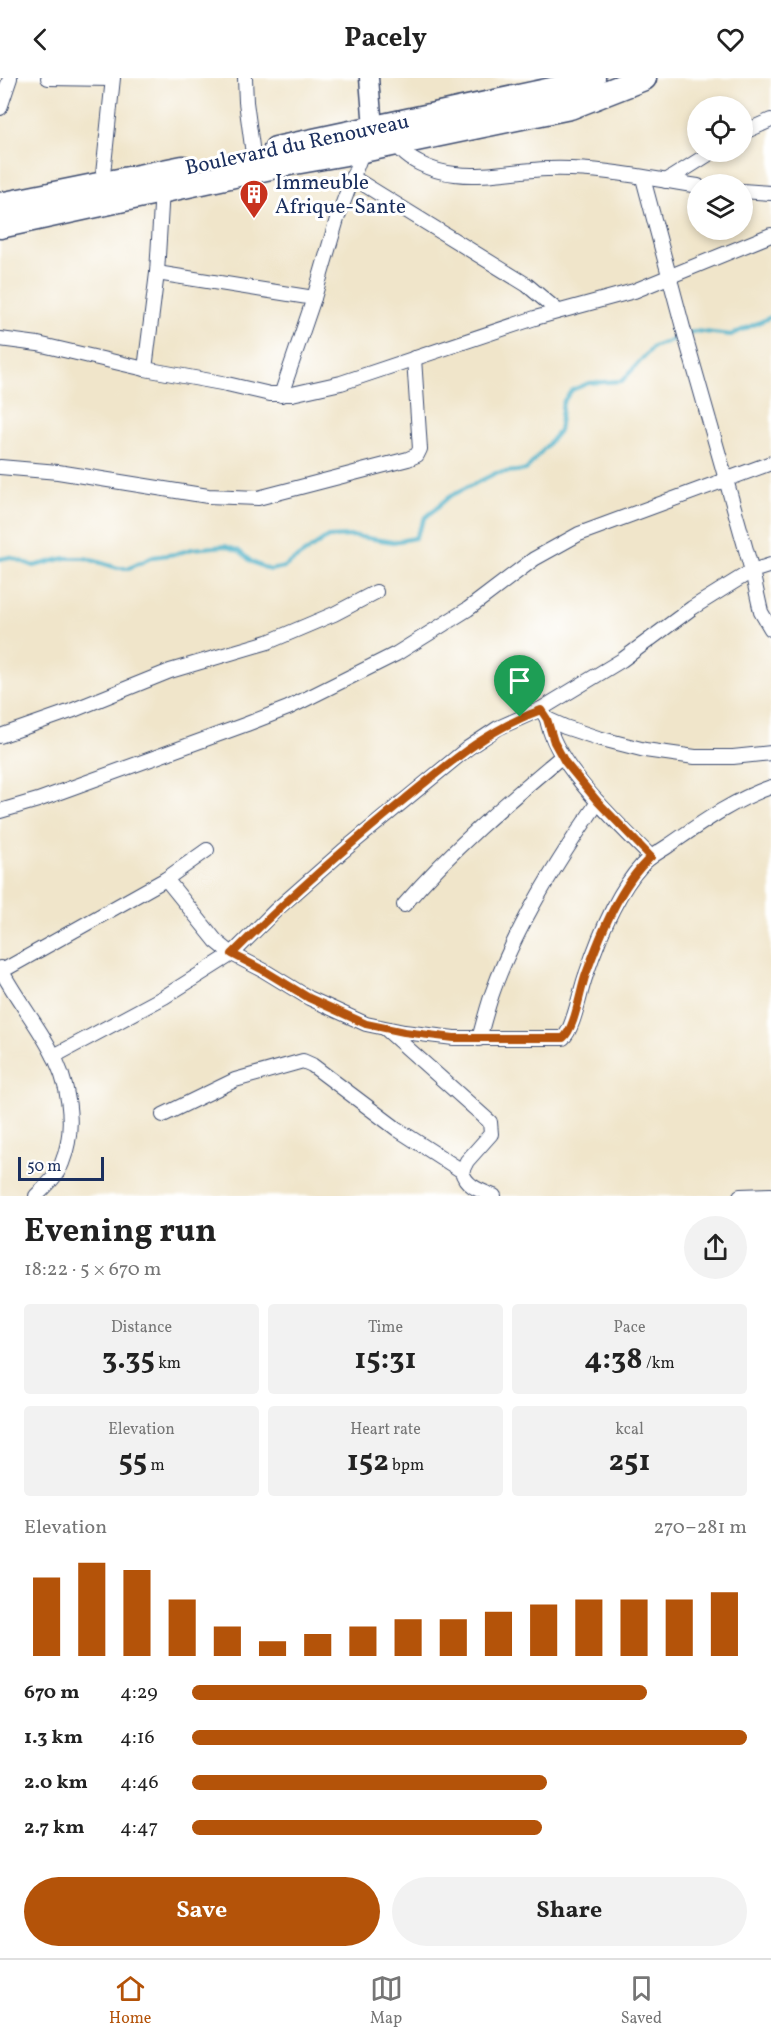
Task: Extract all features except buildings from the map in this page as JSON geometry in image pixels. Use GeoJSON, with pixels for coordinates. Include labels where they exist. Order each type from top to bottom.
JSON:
{"type":"FeatureCollection","features":[{"type":"Feature","properties":{"kind":"highway","name":"Boulevard du Renouveau"},"geometry":{"type":"LineString","coordinates":[[0,206],[104,193],[162,189],[289,163],[381,136],[580,86],[645,78]]}},
{"type":"Feature","properties":{"kind":"highway","name":"Boulevard du Renouveau"},"geometry":{"type":"LineString","coordinates":[[0,226],[104,193],[253,154],[381,136]]}},
{"type":"Feature","properties":{"kind":"street"},"geometry":{"type":"LineString","coordinates":[[0,108],[10,78]]}},
{"type":"Feature","properties":{"kind":"street"},"geometry":{"type":"LineString","coordinates":[[48,78],[112,79],[104,193]]}},
{"type":"Feature","properties":{"kind":"street"},"geometry":{"type":"LineString","coordinates":[[245,78],[253,154]]}},
{"type":"Feature","properties":{"kind":"street"},"geometry":{"type":"LineString","coordinates":[[369,78],[381,136],[418,162],[454,174],[549,169],[613,171],[687,184]]}},
{"type":"Feature","properties":{"kind":"street"},"geometry":{"type":"LineString","coordinates":[[753,128],[771,120]]}},
{"type":"Feature","properties":{"kind":"street"},"geometry":{"type":"LineString","coordinates":[[281,395],[352,177],[381,136]]}},
{"type":"Feature","properties":{"kind":"street"},"geometry":{"type":"LineString","coordinates":[[666,181],[696,162]]}},
{"type":"Feature","properties":{"kind":"street"},"geometry":{"type":"LineString","coordinates":[[352,177],[527,285],[558,311]]}},
{"type":"Feature","properties":{"kind":"street"},"geometry":{"type":"LineString","coordinates":[[643,178],[752,571],[761,612],[771,629]]}},
{"type":"Feature","properties":{"kind":"street"},"geometry":{"type":"LineString","coordinates":[[145,369],[158,273],[162,189]]}},
{"type":"Feature","properties":{"kind":"street"},"geometry":{"type":"LineString","coordinates":[[753,192],[771,193]]}},
{"type":"Feature","properties":{"kind":"street"},"geometry":{"type":"LineString","coordinates":[[0,339],[38,344],[145,369],[281,395],[341,383],[558,311],[634,291],[771,235]]}},
{"type":"Feature","properties":{"kind":"street"},"geometry":{"type":"LineString","coordinates":[[158,273],[314,298]]}},
{"type":"Feature","properties":{"kind":"street"},"geometry":{"type":"LineString","coordinates":[[0,467],[58,472],[208,496],[258,498],[372,469],[414,456],[420,449],[414,358]]}},
{"type":"Feature","properties":{"kind":"street"},"geometry":{"type":"LineString","coordinates":[[0,812],[288,708],[396,654],[468,609],[534,559],[579,534],[771,463]]}},
{"type":"Feature","properties":{"kind":"street"},"geometry":{"type":"LineString","coordinates":[[54,1056],[164,997],[232,954],[276,910],[334,858],[468,748],[498,728],[544,714],[692,608],[752,571],[771,565]]}},
{"type":"Feature","properties":{"kind":"street"},"geometry":{"type":"LineString","coordinates":[[0,736],[71,711],[170,671],[268,642],[334,614],[376,592]]}},
{"type":"Feature","properties":{"kind":"street"},"geometry":{"type":"LineString","coordinates":[[544,714],[598,738],[645,750],[695,757],[733,757],[771,753]]}},
{"type":"Feature","properties":{"kind":"street"},"geometry":{"type":"LineString","coordinates":[[544,714],[561,757],[598,802],[651,857]]}},
{"type":"Feature","properties":{"kind":"street"},"geometry":{"type":"LineString","coordinates":[[404,905],[430,875],[505,804],[561,757]]}},
{"type":"Feature","properties":{"kind":"street"},"geometry":{"type":"LineString","coordinates":[[166,879],[216,941],[232,954],[327,1007],[366,1024],[434,1036],[479,1039],[557,1039],[567,1035],[571,1028],[586,974],[603,932],[630,881],[643,864],[731,805],[771,787]]}},
{"type":"Feature","properties":{"kind":"street"},"geometry":{"type":"LineString","coordinates":[[479,1039],[491,995],[510,950],[572,840],[598,802]]}},
{"type":"Feature","properties":{"kind":"street"},"geometry":{"type":"LineString","coordinates":[[36,1196],[53,1178],[62,1163],[69,1137],[70,1104],[54,1056],[1,969],[166,879],[207,850]]}},
{"type":"Feature","properties":{"kind":"street"},"geometry":{"type":"LineString","coordinates":[[384,1027],[490,1122],[491,1134],[467,1161],[462,1171],[463,1177],[474,1188],[494,1196]]}},
{"type":"Feature","properties":{"kind":"street"},"geometry":{"type":"LineString","coordinates":[[163,1115],[235,1080],[303,1061],[312,1065],[397,1129],[462,1171]]}},
{"type":"Feature","properties":{"kind":"street"},"geometry":{"type":"LineString","coordinates":[[740,1196],[771,1195]]}},
{"type":"Feature","properties":{"kind":"waterway"},"geometry":{"type":"LineString","coordinates":[[0,559],[10,557],[34,566],[65,558],[85,558],[118,568],[129,568],[153,557],[192,549],[225,546],[239,551],[252,562],[270,570],[284,567],[328,537],[354,536],[393,542],[415,538],[425,518],[450,496],[496,473],[526,470],[559,431],[563,402],[572,390],[589,383],[622,381],[653,347],[695,331],[731,335],[771,317]]}},
{"type":"Feature","properties":{"kind":"place","name":"Immeuble Afrique-Sante"},"geometry":{"type":"Point","coordinates":[254,220]}},
{"type":"Feature","properties":{"kind":"route"},"geometry":{"type":"LineString","coordinates":[[541,710],[547,719],[549,731],[561,757],[598,802],[651,857],[630,881],[615,906],[586,974],[567,1035],[557,1039],[541,1037],[454,1038],[404,1032],[366,1024],[309,998],[232,954],[276,910],[378,822],[468,748],[498,728],[520,717],[541,710]]}}]}
